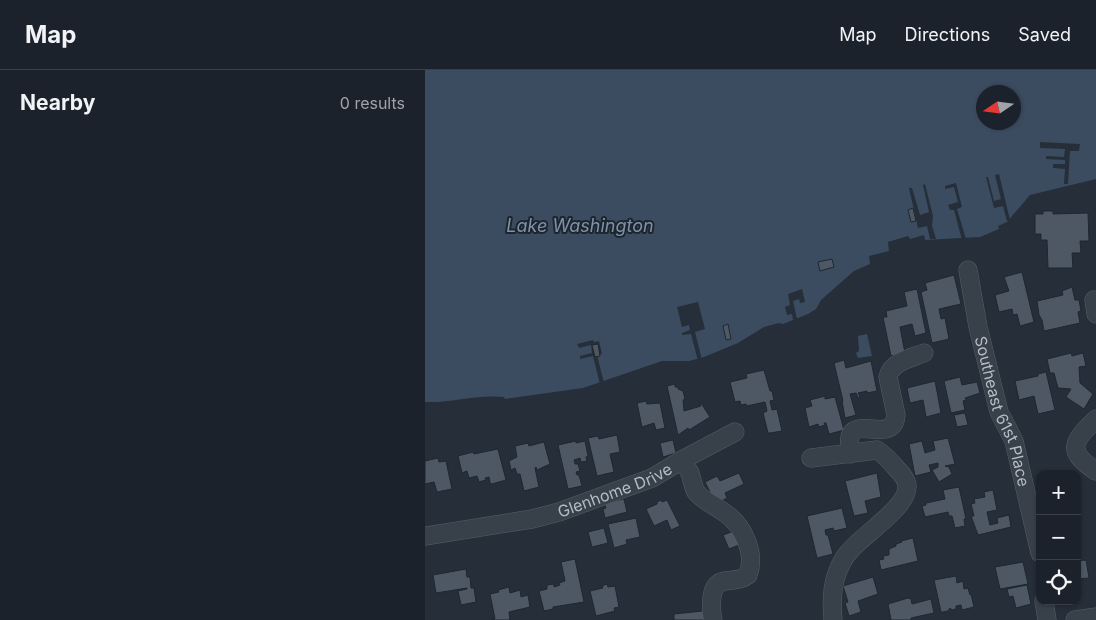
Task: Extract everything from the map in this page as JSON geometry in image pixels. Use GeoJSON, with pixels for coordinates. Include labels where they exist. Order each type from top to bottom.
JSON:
{"type":"FeatureCollection","features":[{"type":"Feature","properties":{"kind":"street","name":"Southeast 61st Place"},"geometry":{"type":"LineString","coordinates":[[968,270],[978,327],[999,412],[1014,441],[1036,536]]}},
{"type":"Feature","properties":{"kind":"street"},"geometry":{"type":"LineString","coordinates":[[850,454],[849,439],[853,431],[865,428],[889,428],[895,421],[888,377],[889,372],[897,364],[924,353]]}},
{"type":"Feature","properties":{"kind":"street"},"geometry":{"type":"LineString","coordinates":[[1096,419],[1080,435],[1076,449],[1078,458],[1096,471]]}},
{"type":"Feature","properties":{"kind":"street"},"geometry":{"type":"LineString","coordinates":[[682,460],[735,432]]}},
{"type":"Feature","properties":{"kind":"street"},"geometry":{"type":"LineString","coordinates":[[811,458],[877,450],[885,455],[902,474],[907,484],[905,498],[846,555],[833,579],[831,606],[833,620]]}},
{"type":"Feature","properties":{"kind":"street","name":"Glenhome Drive"},"geometry":{"type":"LineString","coordinates":[[425,536],[532,519],[559,512],[652,478],[682,460],[690,473],[696,492],[727,514],[736,523],[749,548],[751,560],[749,575],[743,579],[722,582],[715,586],[712,596],[713,620]]}},
{"type":"Feature","properties":{"kind":"street"},"geometry":{"type":"LineString","coordinates":[[1045,605],[1047,620]]}},
{"type":"Feature","properties":{"kind":"street"},"geometry":{"type":"LineString","coordinates":[[1075,620],[1096,617]]}},
{"type":"Feature","properties":{"kind":"water","name":"Lake Washington"},"geometry":{"type":"Polygon","coordinates":[[[425,70],[1096,70],[1096,179],[1030,195],[1007,222],[998,226],[999,229],[980,237],[925,240],[924,235],[910,239],[908,236],[888,242],[889,251],[869,256],[870,264],[854,271],[821,300],[816,309],[808,314],[783,324],[779,323],[764,327],[738,343],[704,357],[689,361],[662,361],[583,388],[505,399],[504,397],[494,396],[425,402],[425,70]]]}},
{"type":"Feature","properties":{"kind":"water"},"geometry":{"type":"Polygon","coordinates":[[[867,334],[872,356],[858,358],[856,353],[859,351],[858,336],[867,334]]]}},
{"type":"Feature","properties":{"kind":"pier"},"geometry":{"type":"Polygon","coordinates":[[[1040,142],[1080,144],[1079,151],[1070,151],[1068,184],[1064,184],[1065,169],[1053,168],[1053,164],[1065,164],[1065,160],[1046,159],[1046,156],[1064,157],[1065,149],[1040,148],[1040,142]]]}},
{"type":"Feature","properties":{"kind":"pier"},"geometry":{"type":"Polygon","coordinates":[[[999,174],[1010,220],[1007,221],[1003,206],[994,208],[986,177],[988,177],[994,201],[1001,199],[995,175],[999,174]]]}},
{"type":"Feature","properties":{"kind":"pier"},"geometry":{"type":"Polygon","coordinates":[[[956,183],[962,207],[957,209],[966,239],[962,240],[954,210],[950,210],[948,205],[958,202],[954,187],[945,189],[945,186],[956,183]]]}},
{"type":"Feature","properties":{"kind":"pier"},"geometry":{"type":"Polygon","coordinates":[[[925,184],[933,216],[932,226],[936,239],[930,239],[927,226],[918,228],[909,188],[912,188],[920,215],[929,212],[923,185],[925,184]]]}},
{"type":"Feature","properties":{"kind":"pier"},"geometry":{"type":"Polygon","coordinates":[[[802,289],[805,302],[800,303],[799,299],[793,301],[797,319],[793,320],[792,314],[787,315],[785,307],[790,305],[788,294],[802,289]]]}},
{"type":"Feature","properties":{"kind":"pier"},"geometry":{"type":"Polygon","coordinates":[[[698,302],[705,329],[695,332],[702,360],[698,361],[691,334],[682,335],[682,333],[690,330],[689,325],[682,327],[677,307],[698,302]]]}},
{"type":"Feature","properties":{"kind":"pier"},"geometry":{"type":"Polygon","coordinates":[[[593,340],[594,342],[599,341],[602,354],[597,355],[604,383],[600,384],[593,356],[580,359],[580,356],[592,353],[591,345],[579,348],[577,344],[593,340]]]}},
{"type":"Feature","properties":{"kind":"building"},"geometry":{"type":"Polygon","coordinates":[[[913,208],[916,221],[911,222],[908,210],[913,208]]]}},
{"type":"Feature","properties":{"kind":"building"},"geometry":{"type":"Polygon","coordinates":[[[1043,211],[1053,211],[1053,214],[1088,213],[1089,241],[1080,241],[1081,253],[1072,253],[1073,268],[1048,268],[1047,240],[1041,240],[1041,234],[1035,234],[1035,214],[1043,214],[1043,211]]]}},
{"type":"Feature","properties":{"kind":"building"},"geometry":{"type":"Polygon","coordinates":[[[832,259],[834,267],[820,271],[818,262],[832,259]]]}},
{"type":"Feature","properties":{"kind":"building"},"geometry":{"type":"Polygon","coordinates":[[[1022,272],[1034,322],[1020,326],[1017,314],[1013,315],[1012,309],[999,312],[995,295],[1009,291],[1004,277],[1022,272]]]}},
{"type":"Feature","properties":{"kind":"building"},"geometry":{"type":"Polygon","coordinates":[[[954,275],[961,304],[939,309],[941,319],[945,318],[949,339],[932,343],[921,292],[927,290],[925,283],[954,275]]]}},
{"type":"Feature","properties":{"kind":"building"},"geometry":{"type":"Polygon","coordinates":[[[1072,287],[1075,300],[1079,300],[1081,311],[1078,312],[1080,323],[1044,331],[1037,301],[1063,295],[1062,291],[1072,287]]]}},
{"type":"Feature","properties":{"kind":"building"},"geometry":{"type":"Polygon","coordinates":[[[917,289],[926,333],[915,336],[912,324],[900,327],[905,353],[891,356],[883,317],[887,317],[886,311],[907,306],[904,292],[917,289]]]}},
{"type":"Feature","properties":{"kind":"building"},"geometry":{"type":"Polygon","coordinates":[[[728,324],[731,339],[726,340],[723,326],[728,324]]]}},
{"type":"Feature","properties":{"kind":"building"},"geometry":{"type":"Polygon","coordinates":[[[598,344],[600,356],[595,357],[592,345],[598,344]]]}},
{"type":"Feature","properties":{"kind":"building"},"geometry":{"type":"Polygon","coordinates":[[[1071,353],[1072,356],[1083,353],[1086,366],[1079,367],[1080,383],[1093,394],[1084,409],[1066,397],[1071,389],[1058,388],[1054,373],[1050,373],[1047,359],[1071,353]]]}},
{"type":"Feature","properties":{"kind":"building"},"geometry":{"type":"Polygon","coordinates":[[[844,360],[846,368],[871,361],[877,391],[858,393],[860,397],[858,398],[856,393],[850,394],[856,415],[845,418],[834,363],[844,360]]]}},
{"type":"Feature","properties":{"kind":"building"},"geometry":{"type":"Polygon","coordinates":[[[764,370],[774,400],[770,401],[772,410],[777,409],[782,431],[768,433],[763,413],[767,411],[765,402],[747,406],[746,404],[741,405],[740,401],[735,402],[730,382],[747,378],[746,374],[764,370]]]}},
{"type":"Feature","properties":{"kind":"building"},"geometry":{"type":"Polygon","coordinates":[[[1046,372],[1055,410],[1038,414],[1034,396],[1019,400],[1015,381],[1038,376],[1038,374],[1046,372]]]}},
{"type":"Feature","properties":{"kind":"building"},"geometry":{"type":"Polygon","coordinates":[[[960,377],[962,385],[977,382],[980,393],[965,398],[966,400],[963,401],[965,410],[951,413],[944,381],[960,377]]]}},
{"type":"Feature","properties":{"kind":"building"},"geometry":{"type":"Polygon","coordinates":[[[935,381],[941,413],[926,417],[923,400],[910,403],[907,388],[935,381]]]}},
{"type":"Feature","properties":{"kind":"building"},"geometry":{"type":"Polygon","coordinates":[[[675,384],[675,387],[683,391],[685,399],[683,400],[684,411],[701,406],[701,403],[710,417],[678,435],[667,386],[675,384]]]}},
{"type":"Feature","properties":{"kind":"building"},"geometry":{"type":"Polygon","coordinates":[[[825,396],[825,399],[835,397],[844,430],[829,434],[826,423],[819,427],[818,424],[809,427],[805,408],[812,406],[810,400],[825,396]]]}},
{"type":"Feature","properties":{"kind":"building"},"geometry":{"type":"Polygon","coordinates":[[[646,401],[647,404],[660,403],[665,428],[656,430],[654,423],[642,427],[637,403],[646,401]]]}},
{"type":"Feature","properties":{"kind":"building"},"geometry":{"type":"Polygon","coordinates":[[[965,413],[968,425],[957,427],[954,415],[965,413]]]}},
{"type":"Feature","properties":{"kind":"building"},"geometry":{"type":"Polygon","coordinates":[[[617,435],[620,452],[610,454],[614,472],[597,476],[588,438],[598,436],[599,439],[617,435]]]}},
{"type":"Feature","properties":{"kind":"building"},"geometry":{"type":"Polygon","coordinates":[[[948,438],[955,464],[945,466],[949,467],[952,474],[939,482],[932,470],[938,467],[938,463],[929,465],[931,472],[915,476],[909,444],[922,441],[925,453],[935,450],[933,441],[948,438]]]}},
{"type":"Feature","properties":{"kind":"building"},"geometry":{"type":"Polygon","coordinates":[[[673,440],[676,453],[663,457],[660,443],[673,440]]]}},
{"type":"Feature","properties":{"kind":"building"},"geometry":{"type":"Polygon","coordinates":[[[576,441],[576,443],[585,441],[588,456],[586,457],[587,461],[581,462],[580,458],[574,460],[575,464],[578,464],[580,471],[576,472],[579,475],[582,486],[568,489],[558,445],[576,441]]]}},
{"type":"Feature","properties":{"kind":"building"},"geometry":{"type":"Polygon","coordinates":[[[544,442],[550,464],[537,470],[535,468],[539,487],[524,491],[520,474],[517,474],[515,468],[511,470],[509,461],[517,457],[515,446],[528,443],[529,446],[544,442]]]}},
{"type":"Feature","properties":{"kind":"building"},"geometry":{"type":"Polygon","coordinates":[[[498,449],[506,480],[492,484],[489,477],[479,482],[477,476],[469,478],[467,471],[462,473],[458,456],[498,449]]]}},
{"type":"Feature","properties":{"kind":"building"},"geometry":{"type":"Polygon","coordinates":[[[438,458],[439,462],[446,461],[452,489],[437,492],[434,482],[425,484],[425,461],[438,458]]]}},
{"type":"Feature","properties":{"kind":"building"},"geometry":{"type":"Polygon","coordinates":[[[739,473],[744,484],[725,493],[727,498],[716,504],[705,482],[717,476],[720,481],[739,473]]]}},
{"type":"Feature","properties":{"kind":"building"},"geometry":{"type":"Polygon","coordinates":[[[877,473],[881,497],[865,501],[868,513],[854,516],[845,481],[877,473]]]}},
{"type":"Feature","properties":{"kind":"building"},"geometry":{"type":"Polygon","coordinates":[[[959,487],[966,519],[964,519],[965,526],[955,528],[952,516],[949,516],[948,512],[925,517],[922,506],[926,505],[926,503],[945,499],[943,490],[959,487]]]}},
{"type":"Feature","properties":{"kind":"building"},"geometry":{"type":"Polygon","coordinates":[[[993,490],[997,510],[987,512],[990,525],[998,523],[997,518],[1009,515],[1011,527],[978,535],[971,516],[974,516],[971,504],[975,503],[974,499],[985,497],[984,492],[993,490]]]}},
{"type":"Feature","properties":{"kind":"building"},"geometry":{"type":"Polygon","coordinates":[[[624,499],[627,512],[605,518],[603,509],[606,508],[604,503],[624,499]]]}},
{"type":"Feature","properties":{"kind":"building"},"geometry":{"type":"Polygon","coordinates":[[[661,500],[662,502],[667,500],[680,526],[671,530],[667,520],[654,526],[646,509],[661,500]]]}},
{"type":"Feature","properties":{"kind":"building"},"geometry":{"type":"Polygon","coordinates":[[[842,508],[847,528],[834,531],[833,528],[825,530],[833,554],[817,558],[807,516],[842,508]]]}},
{"type":"Feature","properties":{"kind":"building"},"geometry":{"type":"Polygon","coordinates":[[[636,518],[640,537],[626,540],[627,544],[614,548],[608,524],[636,518]]]}},
{"type":"Feature","properties":{"kind":"building"},"geometry":{"type":"Polygon","coordinates":[[[604,528],[608,543],[592,547],[588,532],[604,528]]]}},
{"type":"Feature","properties":{"kind":"building"},"geometry":{"type":"Polygon","coordinates":[[[734,531],[739,545],[729,549],[723,535],[734,531]]]}},
{"type":"Feature","properties":{"kind":"building"},"geometry":{"type":"Polygon","coordinates":[[[913,538],[918,561],[881,570],[879,560],[884,559],[883,556],[889,555],[889,549],[901,541],[913,538]]]}},
{"type":"Feature","properties":{"kind":"building"},"geometry":{"type":"Polygon","coordinates":[[[575,559],[584,602],[553,607],[553,609],[544,611],[539,591],[547,589],[547,585],[554,584],[554,587],[565,581],[561,562],[575,559]]]}},
{"type":"Feature","properties":{"kind":"building"},"geometry":{"type":"Polygon","coordinates":[[[1086,560],[1089,578],[1081,579],[1081,561],[1086,560]]]}},
{"type":"Feature","properties":{"kind":"building"},"geometry":{"type":"Polygon","coordinates":[[[1023,562],[1028,584],[1000,589],[995,567],[1023,562]]]}},
{"type":"Feature","properties":{"kind":"building"},"geometry":{"type":"Polygon","coordinates":[[[466,569],[467,577],[470,577],[471,588],[474,588],[476,602],[461,605],[458,591],[467,588],[436,593],[433,575],[466,569]]]}},
{"type":"Feature","properties":{"kind":"building"},"geometry":{"type":"Polygon","coordinates":[[[956,576],[957,583],[963,581],[964,589],[968,588],[974,607],[962,610],[961,605],[956,606],[956,609],[952,610],[950,608],[948,611],[941,612],[934,580],[956,576]]]}},
{"type":"Feature","properties":{"kind":"building"},"geometry":{"type":"Polygon","coordinates":[[[873,577],[878,594],[858,601],[861,612],[849,616],[845,603],[848,602],[843,586],[873,577]]]}},
{"type":"Feature","properties":{"kind":"building"},"geometry":{"type":"Polygon","coordinates":[[[607,584],[608,587],[615,586],[619,607],[614,608],[615,611],[596,616],[590,591],[603,588],[602,586],[607,584]]]}},
{"type":"Feature","properties":{"kind":"building"},"geometry":{"type":"Polygon","coordinates":[[[1027,585],[1031,604],[1016,608],[1013,596],[1009,597],[1007,589],[1027,585]]]}},
{"type":"Feature","properties":{"kind":"building"},"geometry":{"type":"Polygon","coordinates":[[[509,587],[510,593],[520,590],[521,597],[528,595],[530,607],[509,612],[510,620],[491,620],[495,619],[490,594],[509,587]]]}},
{"type":"Feature","properties":{"kind":"building"},"geometry":{"type":"Polygon","coordinates":[[[908,598],[911,599],[912,604],[931,599],[934,613],[911,618],[911,620],[891,620],[888,604],[908,598]]]}},
{"type":"Feature","properties":{"kind":"building"},"geometry":{"type":"Polygon","coordinates":[[[703,611],[704,620],[674,620],[674,614],[703,611]]]}}]}
